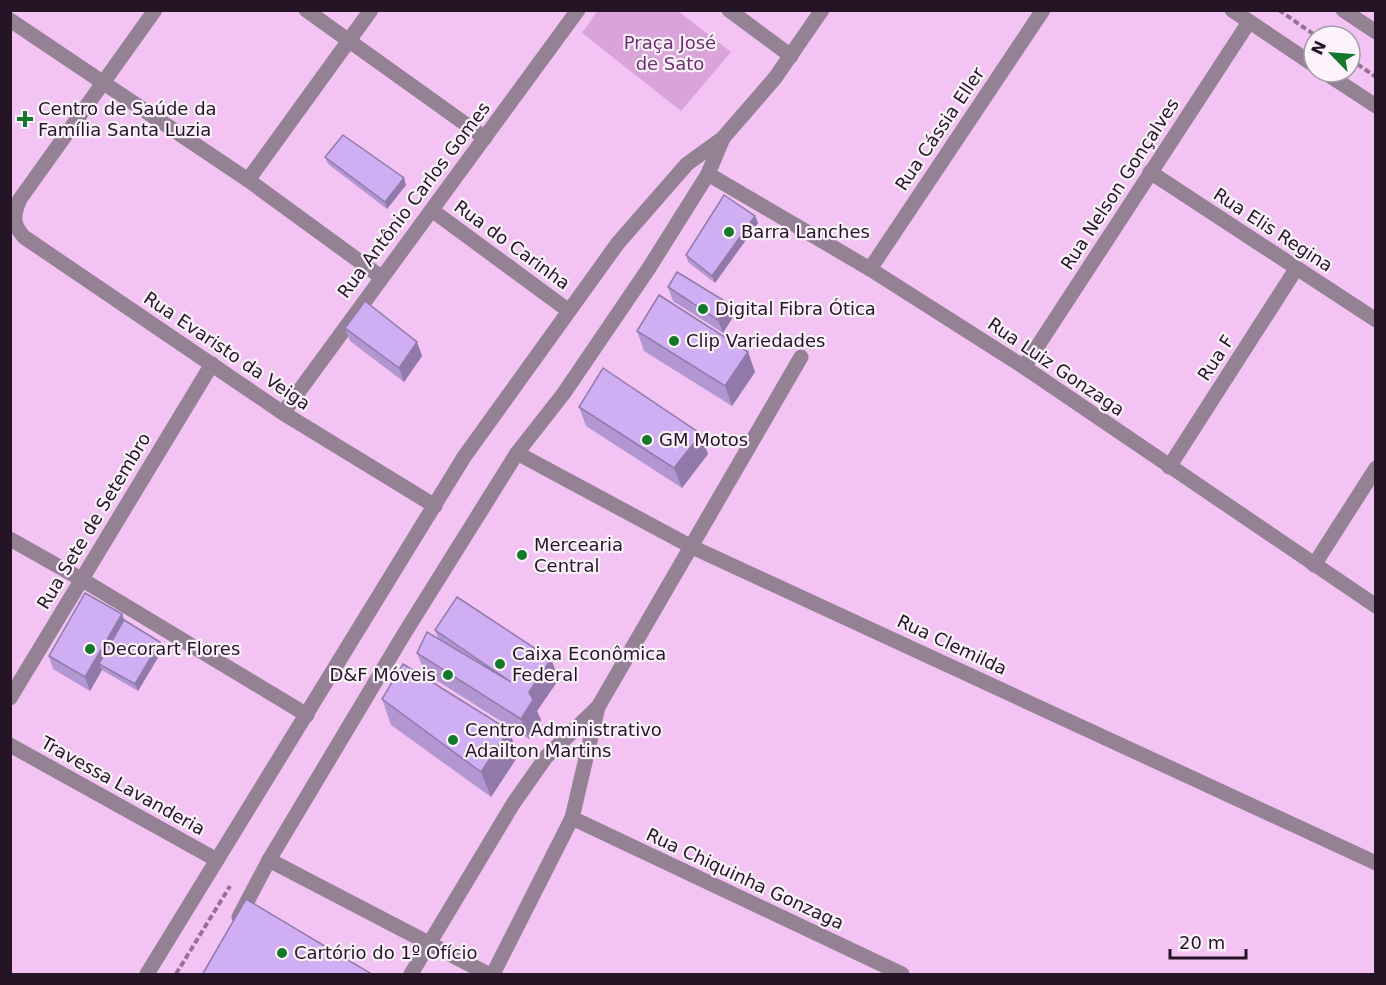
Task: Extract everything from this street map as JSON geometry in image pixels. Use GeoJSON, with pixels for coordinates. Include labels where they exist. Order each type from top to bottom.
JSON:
{"type":"FeatureCollection","features":[{"type":"Feature","properties":{"kind":"street"},"geometry":{"type":"LineString","coordinates":[[103,81],[155,10]]}},
{"type":"Feature","properties":{"kind":"street"},"geometry":{"type":"LineString","coordinates":[[306,10],[485,138]]}},
{"type":"Feature","properties":{"kind":"street"},"geometry":{"type":"LineString","coordinates":[[248,180],[371,10]]}},
{"type":"Feature","properties":{"kind":"street","name":"Rua Antônio Carlos Gomes"},"geometry":{"type":"LineString","coordinates":[[283,413],[578,10]]}},
{"type":"Feature","properties":{"kind":"street"},"geometry":{"type":"LineString","coordinates":[[729,10],[791,56]]}},
{"type":"Feature","properties":{"kind":"street"},"geometry":{"type":"LineString","coordinates":[[147,975],[465,457],[618,243],[687,164],[723,138],[791,56],[822,10]]}},
{"type":"Feature","properties":{"kind":"street","name":"Rua Cássia Eller"},"geometry":{"type":"LineString","coordinates":[[870,269],[1043,10]]}},
{"type":"Feature","properties":{"kind":"street"},"geometry":{"type":"LineString","coordinates":[[1232,10],[1302,57]]}},
{"type":"Feature","properties":{"kind":"street"},"geometry":{"type":"LineString","coordinates":[[1343,10],[1376,32]]}},
{"type":"Feature","properties":{"kind":"street"},"geometry":{"type":"LineString","coordinates":[[10,20],[248,180],[381,277]]}},
{"type":"Feature","properties":{"kind":"street","name":"Rua Nelson Gonçalves"},"geometry":{"type":"LineString","coordinates":[[1024,367],[1249,22]]}},
{"type":"Feature","properties":{"kind":"street","name":"Rua Evaristo da Veiga"},"geometry":{"type":"LineString","coordinates":[[103,81],[20,199],[14,213],[15,227],[24,237],[283,413],[435,506]]}},
{"type":"Feature","properties":{"kind":"street"},"geometry":{"type":"LineString","coordinates":[[1342,84],[1376,106]]}},
{"type":"Feature","properties":{"kind":"street"},"geometry":{"type":"LineString","coordinates":[[231,930],[269,860],[404,634],[517,453],[564,393],[649,268],[708,174],[723,138]]}},
{"type":"Feature","properties":{"kind":"street","name":"Rua Elis Regina"},"geometry":{"type":"LineString","coordinates":[[1150,172],[1376,320]]}},
{"type":"Feature","properties":{"kind":"street","name":"Rua Luiz Gonzaga"},"geometry":{"type":"LineString","coordinates":[[708,174],[870,269],[1024,367],[1376,606]]}},
{"type":"Feature","properties":{"kind":"street","name":"Rua do Carinha"},"geometry":{"type":"LineString","coordinates":[[433,211],[569,311]]}},
{"type":"Feature","properties":{"kind":"street","name":"Rua F"},"geometry":{"type":"LineString","coordinates":[[1169,467],[1296,269]]}},
{"type":"Feature","properties":{"kind":"street"},"geometry":{"type":"LineString","coordinates":[[269,860],[430,946],[490,975],[572,818],[598,707],[801,357]]}},
{"type":"Feature","properties":{"kind":"street","name":"Rua Sete de Setembro"},"geometry":{"type":"LineString","coordinates":[[10,698],[212,364]]}},
{"type":"Feature","properties":{"kind":"street","name":"Rua Clemilda"},"geometry":{"type":"LineString","coordinates":[[517,453],[690,546],[1376,863]]}},
{"type":"Feature","properties":{"kind":"street"},"geometry":{"type":"LineString","coordinates":[[1314,565],[1376,468]]}},
{"type":"Feature","properties":{"kind":"street"},"geometry":{"type":"LineString","coordinates":[[10,539],[307,715]]}},
{"type":"Feature","properties":{"kind":"street"},"geometry":{"type":"LineString","coordinates":[[411,975],[513,804],[546,758],[573,728],[598,707]]}},
{"type":"Feature","properties":{"kind":"street","name":"Travessa Lavanderia"},"geometry":{"type":"LineString","coordinates":[[10,745],[217,861]]}},
{"type":"Feature","properties":{"kind":"street","name":"Rua Chiquinha Gonzaga"},"geometry":{"type":"LineString","coordinates":[[572,818],[902,975]]}},
{"type":"Feature","properties":{"kind":"path"},"geometry":{"type":"LineString","coordinates":[[1279,10],[1302,26]]}},
{"type":"Feature","properties":{"kind":"path"},"geometry":{"type":"LineString","coordinates":[[1362,67],[1376,76]]}},
{"type":"Feature","properties":{"kind":"green space","name":"Praça José de Sato"},"geometry":{"type":"Polygon","coordinates":[[[598,10],[678,11],[731,52],[681,111],[582,33],[598,10]]]}},
{"type":"Feature","properties":{"kind":"building"},"geometry":{"type":"Polygon","coordinates":[[[343,135],[404,178],[385,202],[325,157],[343,135]]]}},
{"type":"Feature","properties":{"kind":"building"},"geometry":{"type":"Polygon","coordinates":[[[724,195],[755,216],[712,276],[686,255],[724,195]]]}},
{"type":"Feature","properties":{"kind":"building"},"geometry":{"type":"Polygon","coordinates":[[[677,272],[728,303],[718,320],[668,287],[677,272]]]}},
{"type":"Feature","properties":{"kind":"building"},"geometry":{"type":"Polygon","coordinates":[[[659,295],[748,352],[725,386],[637,331],[659,295]]]}},
{"type":"Feature","properties":{"kind":"building"},"geometry":{"type":"Polygon","coordinates":[[[365,301],[417,342],[399,368],[345,328],[365,301]]]}},
{"type":"Feature","properties":{"kind":"building","name":"GM Motos"},"geometry":{"type":"Polygon","coordinates":[[[603,368],[701,434],[674,468],[579,407],[603,368]]]}},
{"type":"Feature","properties":{"kind":"building"},"geometry":{"type":"Polygon","coordinates":[[[85,593],[122,614],[85,677],[49,656],[85,593]]]}},
{"type":"Feature","properties":{"kind":"building"},"geometry":{"type":"Polygon","coordinates":[[[457,597],[551,659],[529,692],[533,700],[521,719],[417,653],[427,632],[511,682],[435,630],[457,597]]]}},
{"type":"Feature","properties":{"kind":"building"},"geometry":{"type":"Polygon","coordinates":[[[124,620],[160,642],[135,684],[99,664],[124,620]]]}},
{"type":"Feature","properties":{"kind":"building"},"geometry":{"type":"Polygon","coordinates":[[[403,664],[509,730],[481,772],[382,699],[403,664]]]}},
{"type":"Feature","properties":{"kind":"building"},"geometry":{"type":"Polygon","coordinates":[[[246,899],[370,973],[369,975],[202,975],[246,899]]]}},
{"type":"Feature","properties":{"kind":"place","name":"Centro de Saúde da Família Santa Luzia"},"geometry":{"type":"Point","coordinates":[25,119]}},
{"type":"Feature","properties":{"kind":"place","name":"Barra Lanches"},"geometry":{"type":"Point","coordinates":[729,232]}},
{"type":"Feature","properties":{"kind":"place","name":"Digital Fibra Ótica"},"geometry":{"type":"Point","coordinates":[703,309]}},
{"type":"Feature","properties":{"kind":"place","name":"Clip Variedades"},"geometry":{"type":"Point","coordinates":[674,341]}},
{"type":"Feature","properties":{"kind":"place","name":"GM Motos"},"geometry":{"type":"Point","coordinates":[647,440]}},
{"type":"Feature","properties":{"kind":"place","name":"Mercearia Central"},"geometry":{"type":"Point","coordinates":[522,555]}},
{"type":"Feature","properties":{"kind":"place","name":"Decorart Flores"},"geometry":{"type":"Point","coordinates":[90,649]}},
{"type":"Feature","properties":{"kind":"place","name":"Caixa Econômica Federal"},"geometry":{"type":"Point","coordinates":[500,664]}},
{"type":"Feature","properties":{"kind":"place","name":"D&F Móveis"},"geometry":{"type":"Point","coordinates":[448,675]}},
{"type":"Feature","properties":{"kind":"place","name":"Centro Administrativo Adailton Martins"},"geometry":{"type":"Point","coordinates":[453,740]}},
{"type":"Feature","properties":{"kind":"place","name":"Cartório do 1º Ofício"},"geometry":{"type":"Point","coordinates":[282,953]}}]}
